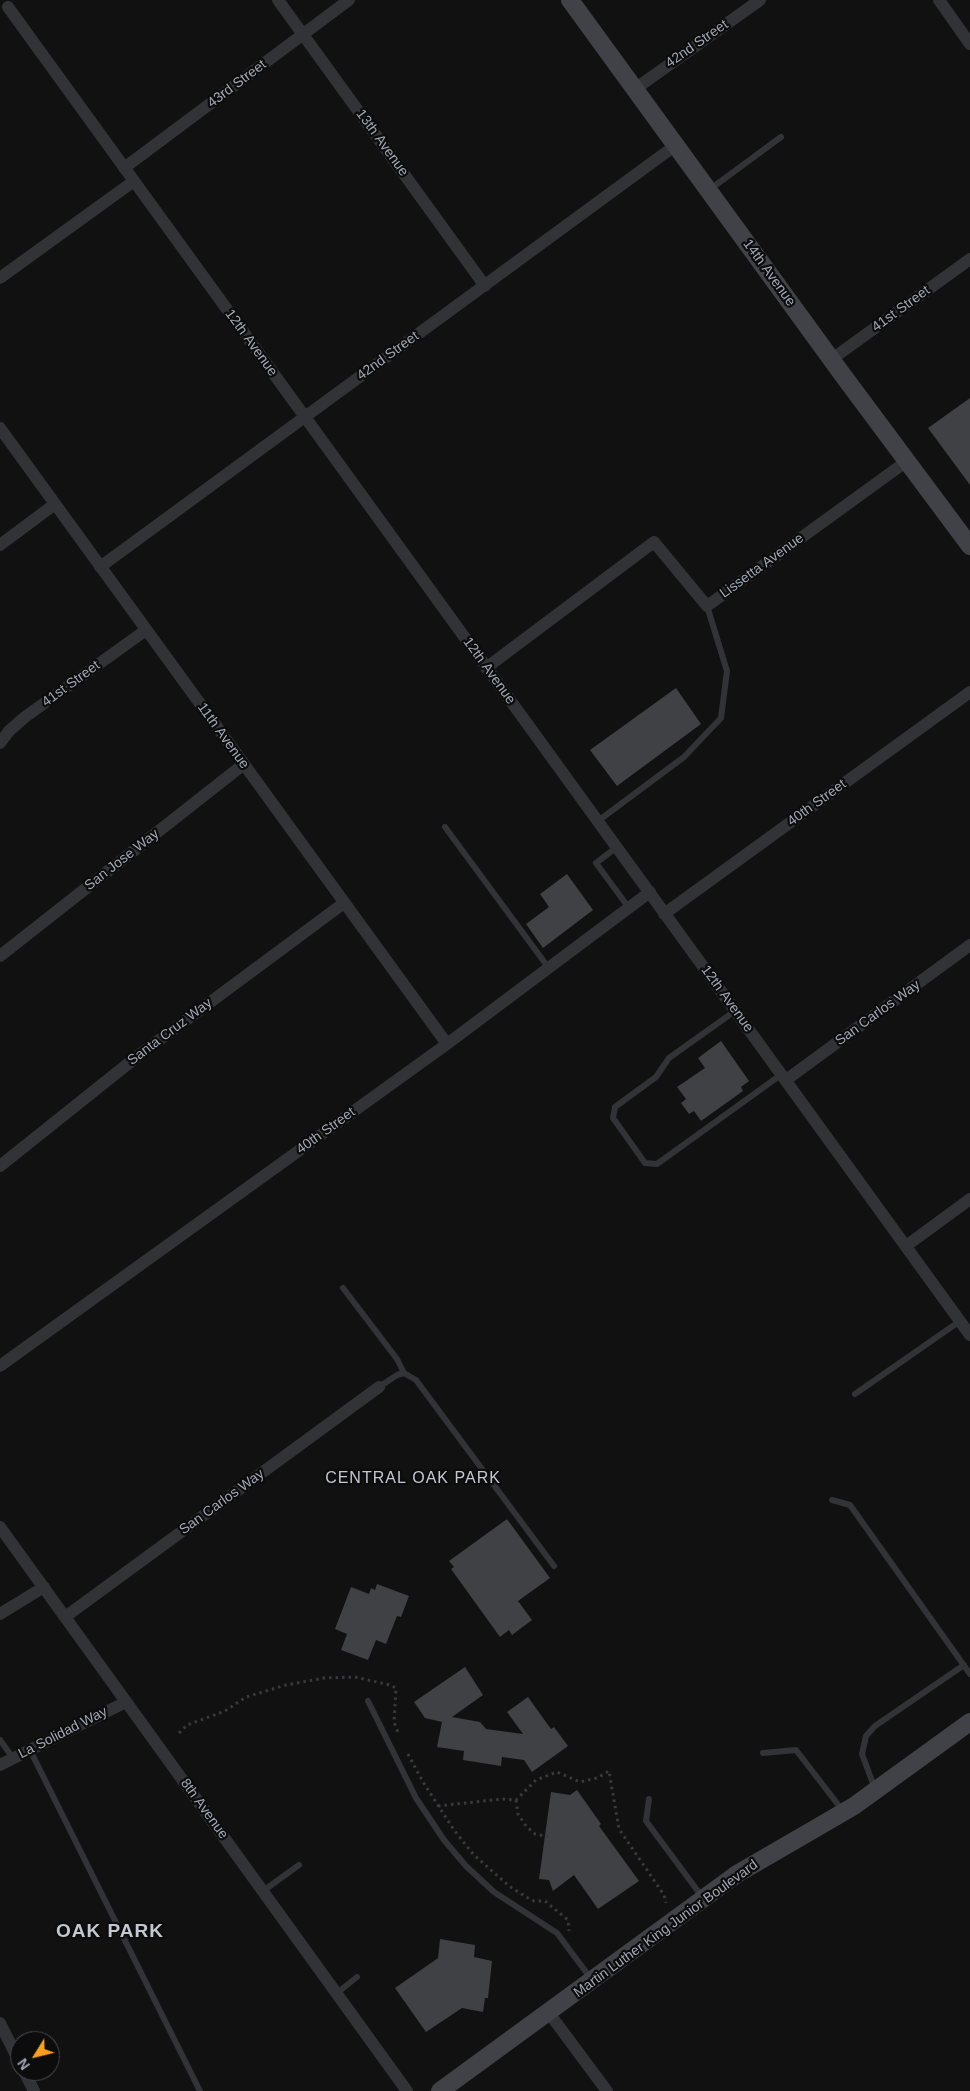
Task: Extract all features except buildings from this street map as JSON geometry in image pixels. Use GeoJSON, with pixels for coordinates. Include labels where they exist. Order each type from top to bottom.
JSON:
{"type":"FeatureCollection","features":[{"type":"Feature","properties":{"kind":"street","name":"13th Avenue"},"geometry":{"type":"LineString","coordinates":[[278,0],[485,286]]}},
{"type":"Feature","properties":{"kind":"street","name":"43rd Street"},"geometry":{"type":"LineString","coordinates":[[124,168],[349,0]]}},
{"type":"Feature","properties":{"kind":"street","name":"14th Avenue"},"geometry":{"type":"LineString","coordinates":[[570,0],[832,359],[968,538]]}},
{"type":"Feature","properties":{"kind":"street","name":"42nd Street"},"geometry":{"type":"LineString","coordinates":[[634,89],[760,0]]}},
{"type":"Feature","properties":{"kind":"street"},"geometry":{"type":"LineString","coordinates":[[939,0],[970,44]]}},
{"type":"Feature","properties":{"kind":"street","name":"12th Avenue"},"geometry":{"type":"LineString","coordinates":[[8,5],[124,168],[970,1335]]}},
{"type":"Feature","properties":{"kind":"street","name":"42nd Street"},"geometry":{"type":"LineString","coordinates":[[100,567],[676,145]]}},
{"type":"Feature","properties":{"kind":"street"},"geometry":{"type":"LineString","coordinates":[[0,278],[134,181]]}},
{"type":"Feature","properties":{"kind":"street","name":"41st Street"},"geometry":{"type":"LineString","coordinates":[[832,359],[970,259]]}},
{"type":"Feature","properties":{"kind":"street","name":"11th Avenue"},"geometry":{"type":"LineString","coordinates":[[0,428],[446,1044]]}},
{"type":"Feature","properties":{"kind":"street","name":"Lissetta Avenue"},"geometry":{"type":"LineString","coordinates":[[486,668],[654,542],[707,606],[907,460]]}},
{"type":"Feature","properties":{"kind":"street"},"geometry":{"type":"LineString","coordinates":[[0,545],[55,504]]}},
{"type":"Feature","properties":{"kind":"street","name":"41st Street"},"geometry":{"type":"LineString","coordinates":[[0,743],[26,716],[146,630]]}},
{"type":"Feature","properties":{"kind":"street","name":"40th Street"},"geometry":{"type":"LineString","coordinates":[[664,914],[970,692]]}},
{"type":"Feature","properties":{"kind":"street","name":"San Jose Way"},"geometry":{"type":"LineString","coordinates":[[0,956],[244,764]]}},
{"type":"Feature","properties":{"kind":"street","name":"40th Street"},"geometry":{"type":"LineString","coordinates":[[0,1366],[446,1044],[650,892]]}},
{"type":"Feature","properties":{"kind":"street","name":"Santa Cruz Way"},"geometry":{"type":"LineString","coordinates":[[0,1166],[139,1055],[344,903]]}},
{"type":"Feature","properties":{"kind":"street","name":"San Carlos Way"},"geometry":{"type":"LineString","coordinates":[[784,1077],[970,945]]}},
{"type":"Feature","properties":{"kind":"street"},"geometry":{"type":"LineString","coordinates":[[906,1246],[970,1199]]}},
{"type":"Feature","properties":{"kind":"street","name":"San Carlos Way"},"geometry":{"type":"LineString","coordinates":[[65,1617],[379,1387]]}},
{"type":"Feature","properties":{"kind":"street","name":"8th Avenue"},"geometry":{"type":"LineString","coordinates":[[0,1527],[407,2091]]}},
{"type":"Feature","properties":{"kind":"street"},"geometry":{"type":"LineString","coordinates":[[0,1614],[44,1587]]}},
{"type":"Feature","properties":{"kind":"street","name":"La Solidad Way"},"geometry":{"type":"LineString","coordinates":[[0,1765],[126,1702]]}},
{"type":"Feature","properties":{"kind":"street","name":"Martin Luther King Junior Boulevard"},"geometry":{"type":"LineString","coordinates":[[440,2091],[737,1874],[844,1812],[970,1722]]}},
{"type":"Feature","properties":{"kind":"street"},"geometry":{"type":"LineString","coordinates":[[549,2013],[607,2091]]}},
{"type":"Feature","properties":{"kind":"street"},"geometry":{"type":"LineString","coordinates":[[0,2024],[10,2044]]}},
{"type":"Feature","properties":{"kind":"lane"},"geometry":{"type":"LineString","coordinates":[[708,190],[781,137]]}},
{"type":"Feature","properties":{"kind":"lane"},"geometry":{"type":"LineString","coordinates":[[598,821],[684,757],[721,718],[727,671],[707,606]]}},
{"type":"Feature","properties":{"kind":"lane"},"geometry":{"type":"LineString","coordinates":[[445,827],[548,967]]}},
{"type":"Feature","properties":{"kind":"lane"},"geometry":{"type":"LineString","coordinates":[[617,847],[596,863],[629,908]]}},
{"type":"Feature","properties":{"kind":"lane"},"geometry":{"type":"LineString","coordinates":[[735,1011],[669,1058],[656,1077],[615,1107],[613,1118],[645,1163],[658,1164],[784,1077]]}},
{"type":"Feature","properties":{"kind":"lane"},"geometry":{"type":"LineString","coordinates":[[344,1288],[397,1359],[404,1373],[416,1380],[554,1566]]}},
{"type":"Feature","properties":{"kind":"lane"},"geometry":{"type":"LineString","coordinates":[[855,1394],[960,1322]]}},
{"type":"Feature","properties":{"kind":"lane"},"geometry":{"type":"LineString","coordinates":[[379,1387],[397,1374],[404,1373]]}},
{"type":"Feature","properties":{"kind":"lane"},"geometry":{"type":"LineString","coordinates":[[832,1500],[850,1505],[970,1674]]}},
{"type":"Feature","properties":{"kind":"lane"},"geometry":{"type":"LineString","coordinates":[[876,1790],[862,1754],[866,1736],[875,1726],[964,1665]]}},
{"type":"Feature","properties":{"kind":"lane"},"geometry":{"type":"LineString","coordinates":[[368,1701],[416,1798],[444,1840],[466,1866],[494,1892],[557,1933],[592,1981]]}},
{"type":"Feature","properties":{"kind":"lane"},"geometry":{"type":"LineString","coordinates":[[0,1740],[14,1758]]}},
{"type":"Feature","properties":{"kind":"lane"},"geometry":{"type":"LineString","coordinates":[[30,1750],[200,2091]]}},
{"type":"Feature","properties":{"kind":"lane"},"geometry":{"type":"LineString","coordinates":[[763,1753],[796,1750],[844,1812]]}},
{"type":"Feature","properties":{"kind":"lane"},"geometry":{"type":"LineString","coordinates":[[649,1799],[646,1821],[704,1899]]}},
{"type":"Feature","properties":{"kind":"lane"},"geometry":{"type":"LineString","coordinates":[[263,1891],[299,1865]]}},
{"type":"Feature","properties":{"kind":"lane"},"geometry":{"type":"LineString","coordinates":[[337,1994],[356,1977]]}},
{"type":"Feature","properties":{"kind":"path"},"geometry":{"type":"LineString","coordinates":[[438,1806],[502,1799],[516,1800],[536,1780],[556,1772],[580,1782],[596,1778],[609,1771],[619,1830],[664,1895],[666,1903]]}},
{"type":"Feature","properties":{"kind":"path"},"geometry":{"type":"LineString","coordinates":[[516,1800],[518,1814],[526,1826],[535,1834],[551,1837]]}},
{"type":"Feature","properties":{"kind":"district","name":"CENTRAL OAK PARK"},"geometry":{"type":"Point","coordinates":[413,1479]}},
{"type":"Feature","properties":{"kind":"district","name":"OAK PARK"},"geometry":{"type":"Point","coordinates":[110,1932]}}]}
